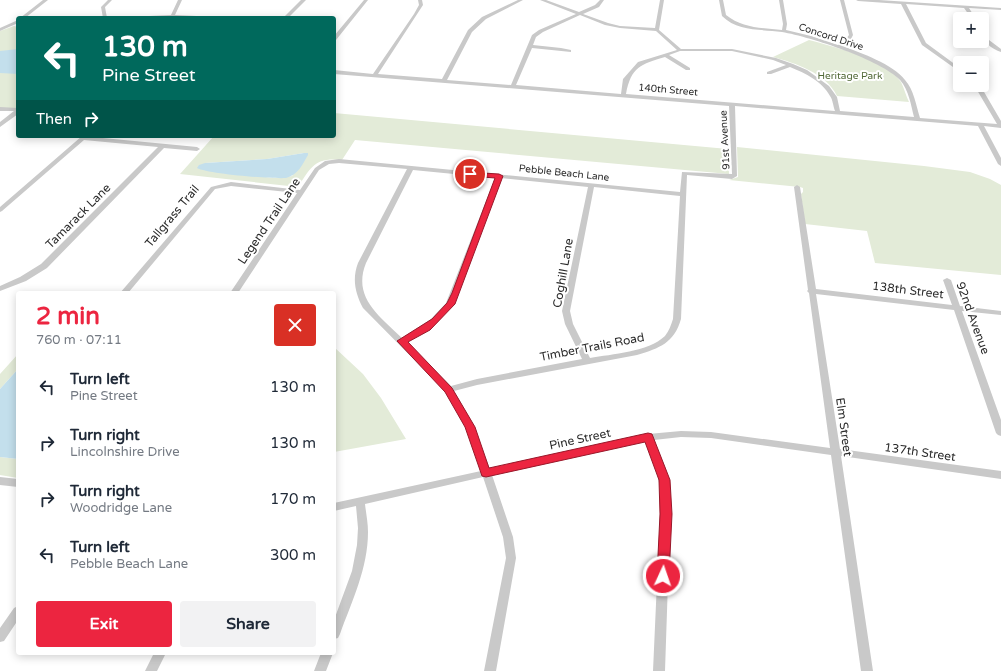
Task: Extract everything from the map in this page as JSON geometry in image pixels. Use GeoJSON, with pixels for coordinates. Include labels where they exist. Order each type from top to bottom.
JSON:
{"type":"FeatureCollection","features":[{"type":"Feature","properties":{"kind":"street"},"geometry":{"type":"LineString","coordinates":[[25,16],[46,0]]}},
{"type":"Feature","properties":{"kind":"street"},"geometry":{"type":"LineString","coordinates":[[104,16],[102,10],[110,0]]}},
{"type":"Feature","properties":{"kind":"street"},"geometry":{"type":"LineString","coordinates":[[172,16],[180,0]]}},
{"type":"Feature","properties":{"kind":"street"},"geometry":{"type":"LineString","coordinates":[[287,16],[304,0]]}},
{"type":"Feature","properties":{"kind":"street"},"geometry":{"type":"LineString","coordinates":[[336,37],[366,0]]}},
{"type":"Feature","properties":{"kind":"street"},"geometry":{"type":"LineString","coordinates":[[374,76],[416,14],[421,5],[420,0]]}},
{"type":"Feature","properties":{"kind":"street"},"geometry":{"type":"LineString","coordinates":[[444,81],[470,31],[484,18],[521,0]]}},
{"type":"Feature","properties":{"kind":"street"},"geometry":{"type":"LineString","coordinates":[[542,0],[620,27],[657,30],[680,50]]}},
{"type":"Feature","properties":{"kind":"street"},"geometry":{"type":"LineString","coordinates":[[513,87],[534,36],[541,31],[597,6],[602,0]]}},
{"type":"Feature","properties":{"kind":"street"},"geometry":{"type":"LineString","coordinates":[[657,30],[662,0]]}},
{"type":"Feature","properties":{"kind":"street","name":"Concord Drive"},"geometry":{"type":"LineString","coordinates":[[721,0],[724,16],[731,21],[747,27],[784,31],[838,47],[881,64],[902,80],[918,120]]}},
{"type":"Feature","properties":{"kind":"street"},"geometry":{"type":"LineString","coordinates":[[781,0],[785,24],[784,31]]}},
{"type":"Feature","properties":{"kind":"street"},"geometry":{"type":"LineString","coordinates":[[838,47],[848,40],[851,34],[842,0]]}},
{"type":"Feature","properties":{"kind":"street"},"geometry":{"type":"LineString","coordinates":[[858,0],[1001,9]]}},
{"type":"Feature","properties":{"kind":"street"},"geometry":{"type":"LineString","coordinates":[[903,3],[924,44],[953,65]]}},
{"type":"Feature","properties":{"kind":"street"},"geometry":{"type":"LineString","coordinates":[[966,7],[969,12]]}},
{"type":"Feature","properties":{"kind":"street"},"geometry":{"type":"LineString","coordinates":[[0,30],[16,24]]}},
{"type":"Feature","properties":{"kind":"street"},"geometry":{"type":"LineString","coordinates":[[989,42],[1001,51]]}},
{"type":"Feature","properties":{"kind":"street"},"geometry":{"type":"LineString","coordinates":[[530,46],[561,49],[569,52]]}},
{"type":"Feature","properties":{"kind":"street"},"geometry":{"type":"LineString","coordinates":[[623,96],[626,79],[640,63],[680,50],[732,50],[774,59],[811,74],[827,87],[834,97],[838,113]]}},
{"type":"Feature","properties":{"kind":"street"},"geometry":{"type":"LineString","coordinates":[[666,55],[688,69]]}},
{"type":"Feature","properties":{"kind":"street"},"geometry":{"type":"LineString","coordinates":[[769,73],[791,65]]}},
{"type":"Feature","properties":{"kind":"street","name":"140th Street"},"geometry":{"type":"LineString","coordinates":[[336,72],[1001,126]]}},
{"type":"Feature","properties":{"kind":"street"},"geometry":{"type":"LineString","coordinates":[[981,92],[1001,126]]}},
{"type":"Feature","properties":{"kind":"street","name":"91st Avenue"},"geometry":{"type":"LineString","coordinates":[[684,173],[732,177],[735,175],[732,105]]}},
{"type":"Feature","properties":{"kind":"street"},"geometry":{"type":"LineString","coordinates":[[0,109],[16,111]]}},
{"type":"Feature","properties":{"kind":"street"},"geometry":{"type":"LineString","coordinates":[[0,125],[16,113]]}},
{"type":"Feature","properties":{"kind":"street"},"geometry":{"type":"LineString","coordinates":[[980,125],[1001,164]]}},
{"type":"Feature","properties":{"kind":"street"},"geometry":{"type":"LineString","coordinates":[[0,210],[83,138]]}},
{"type":"Feature","properties":{"kind":"street"},"geometry":{"type":"LineString","coordinates":[[93,138],[197,149]]}},
{"type":"Feature","properties":{"kind":"street","name":"Tamarack Lane"},"geometry":{"type":"LineString","coordinates":[[0,289],[23,279],[44,266],[163,146]]}},
{"type":"Feature","properties":{"kind":"street","name":"Pebble Beach Lane"},"geometry":{"type":"LineString","coordinates":[[324,163],[339,161],[682,194]]}},
{"type":"Feature","properties":{"kind":"street","name":"Legend Trail Lane"},"geometry":{"type":"LineString","coordinates":[[235,291],[320,166],[324,163]]}},
{"type":"Feature","properties":{"kind":"street"},"geometry":{"type":"LineString","coordinates":[[411,168],[362,263],[358,275],[360,295],[366,306],[449,390],[470,427],[486,473],[508,537],[511,558],[490,671]]}},
{"type":"Feature","properties":{"kind":"street","name":"Timber Trails Road"},"geometry":{"type":"LineString","coordinates":[[449,390],[477,382],[654,347],[666,340],[675,328],[684,173]]}},
{"type":"Feature","properties":{"kind":"street"},"geometry":{"type":"LineString","coordinates":[[402,341],[427,328],[450,304],[499,176]]}},
{"type":"Feature","properties":{"kind":"street","name":"Tallgrass Trail"},"geometry":{"type":"LineString","coordinates":[[126,291],[213,188],[231,184],[302,192]]}},
{"type":"Feature","properties":{"kind":"street","name":"Coghill Lane"},"geometry":{"type":"LineString","coordinates":[[586,361],[569,324],[566,311],[591,186]]}},
{"type":"Feature","properties":{"kind":"street","name":"Elm Street"},"geometry":{"type":"LineString","coordinates":[[797,187],[867,671]]}},
{"type":"Feature","properties":{"kind":"street","name":"92nd Avenue"},"geometry":{"type":"LineString","coordinates":[[947,280],[1001,433]]}},
{"type":"Feature","properties":{"kind":"street","name":"138th Street"},"geometry":{"type":"LineString","coordinates":[[811,291],[1001,313]]}},
{"type":"Feature","properties":{"kind":"street","name":"Pine Street"},"geometry":{"type":"LineString","coordinates":[[336,507],[648,437],[681,434],[711,435],[835,452]]}},
{"type":"Feature","properties":{"kind":"street"},"geometry":{"type":"LineString","coordinates":[[648,437],[662,469],[666,492],[659,671]]}},
{"type":"Feature","properties":{"kind":"street","name":"137th Street"},"geometry":{"type":"LineString","coordinates":[[835,452],[1001,475]]}},
{"type":"Feature","properties":{"kind":"street"},"geometry":{"type":"LineString","coordinates":[[0,481],[16,483]]}},
{"type":"Feature","properties":{"kind":"street"},"geometry":{"type":"LineString","coordinates":[[336,628],[355,576],[362,547],[363,531],[360,501]]}},
{"type":"Feature","properties":{"kind":"street"},"geometry":{"type":"LineString","coordinates":[[0,637],[16,614]]}},
{"type":"Feature","properties":{"kind":"street"},"geometry":{"type":"LineString","coordinates":[[151,671],[159,655]]}},
{"type":"Feature","properties":{"kind":"street"},"geometry":{"type":"LineString","coordinates":[[320,671],[326,655]]}},
{"type":"Feature","properties":{"kind":"green space"},"geometry":{"type":"Polygon","coordinates":[[[16,26],[16,109],[0,108],[0,31],[16,26]]]}},
{"type":"Feature","properties":{"kind":"green space","name":"Heritage Park"},"geometry":{"type":"Polygon","coordinates":[[[809,40],[858,55],[883,67],[901,82],[909,102],[837,96],[832,88],[818,75],[791,62],[773,57],[809,40]]]}},
{"type":"Feature","properties":{"kind":"green space"},"geometry":{"type":"Polygon","coordinates":[[[336,113],[728,149],[729,174],[355,140],[342,160],[326,160],[315,165],[298,187],[180,174],[212,138],[336,138],[336,113]],[[308,153],[267,159],[205,163],[260,176],[292,176],[308,153]]]}},
{"type":"Feature","properties":{"kind":"green space"},"geometry":{"type":"Polygon","coordinates":[[[737,147],[924,166],[970,172],[990,179],[1001,185],[1001,275],[875,263],[867,231],[805,224],[801,194],[803,192],[803,188],[729,180],[738,177],[737,147]]]}},
{"type":"Feature","properties":{"kind":"green space"},"geometry":{"type":"Polygon","coordinates":[[[336,349],[363,374],[381,398],[406,439],[336,452],[336,349]]]}},
{"type":"Feature","properties":{"kind":"green space"},"geometry":{"type":"Polygon","coordinates":[[[16,356],[16,371],[0,389],[0,374],[16,356]]]}},
{"type":"Feature","properties":{"kind":"green space"},"geometry":{"type":"Polygon","coordinates":[[[0,457],[16,459],[16,478],[0,475],[0,457]]]}},
{"type":"Feature","properties":{"kind":"water"},"geometry":{"type":"Polygon","coordinates":[[[16,49],[16,74],[0,73],[0,51],[16,49]]]}},
{"type":"Feature","properties":{"kind":"water"},"geometry":{"type":"Polygon","coordinates":[[[308,153],[308,155],[299,169],[294,175],[286,178],[226,174],[197,168],[199,165],[205,163],[267,159],[308,153]]]}},
{"type":"Feature","properties":{"kind":"water"},"geometry":{"type":"Polygon","coordinates":[[[16,371],[16,459],[0,457],[0,389],[16,371]]]}},
{"type":"Feature","properties":{"kind":"route"},"geometry":{"type":"LineString","coordinates":[[470,174],[499,176],[456,293],[450,304],[435,321],[427,328],[402,341],[449,390],[470,427],[486,473],[648,437],[662,469],[665,480],[666,514],[663,576]]}}]}
